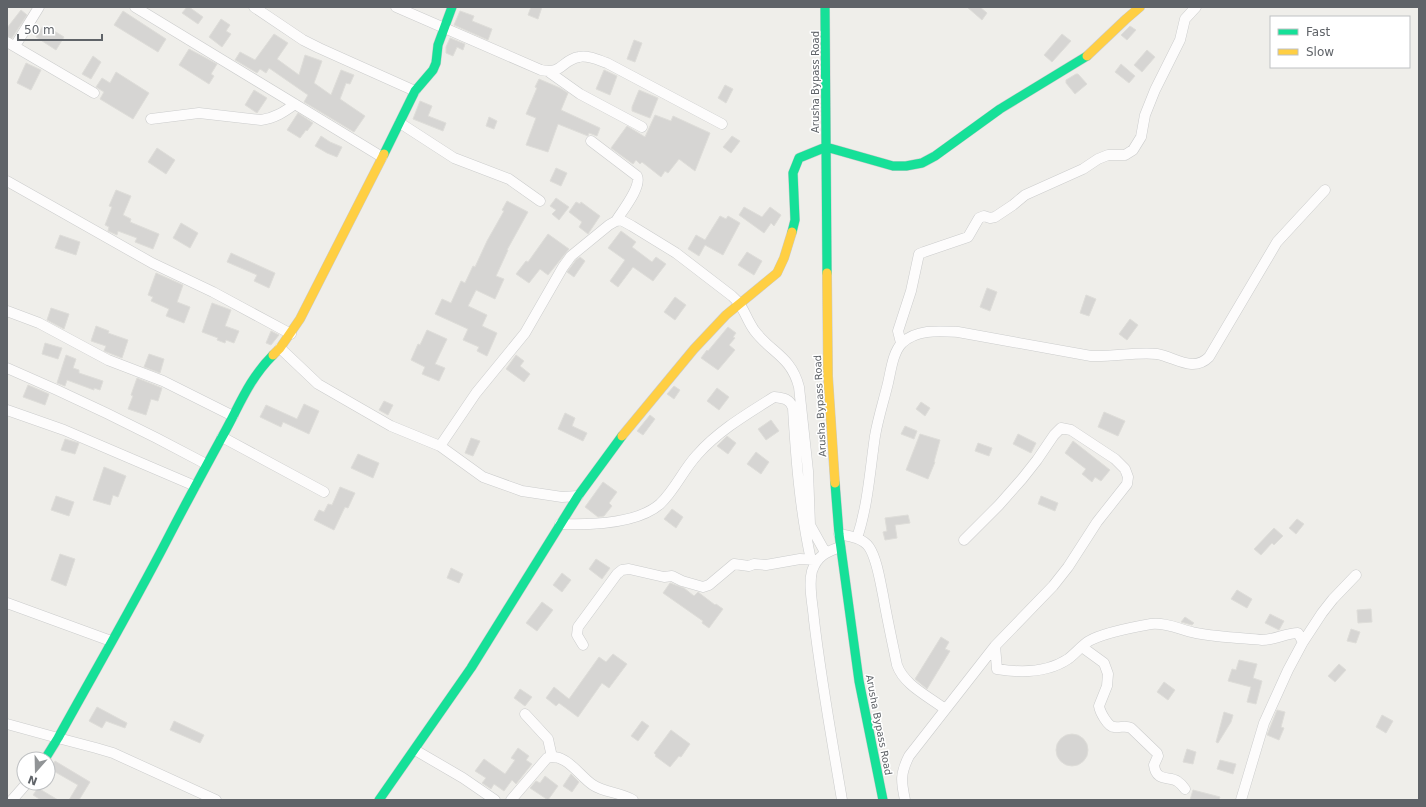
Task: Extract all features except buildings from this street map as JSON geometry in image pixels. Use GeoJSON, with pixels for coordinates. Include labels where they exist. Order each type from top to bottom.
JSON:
{"type":"FeatureCollection","features":[{"type":"Feature","properties":{"kind":"street"},"geometry":{"type":"LineString","coordinates":[[39,7],[11,44],[94,93]]}},
{"type":"Feature","properties":{"kind":"street"},"geometry":{"type":"LineString","coordinates":[[135,7],[382,157]]}},
{"type":"Feature","properties":{"kind":"street"},"geometry":{"type":"LineString","coordinates":[[254,7],[314,46],[415,91]]}},
{"type":"Feature","properties":{"kind":"street"},"geometry":{"type":"LineString","coordinates":[[396,7],[541,70],[549,72],[580,94],[642,127]]}},
{"type":"Feature","properties":{"kind":"street"},"geometry":{"type":"LineString","coordinates":[[50,751],[157,560],[206,464],[256,373],[291,334],[415,91],[433,70],[436,63],[438,45],[452,7]]}},
{"type":"Feature","properties":{"kind":"street","name":"Arusha Bypass Road"},"geometry":{"type":"LineString","coordinates":[[825,7],[828,376],[839,534],[859,682],[882,800]]}},
{"type":"Feature","properties":{"kind":"street"},"geometry":{"type":"LineString","coordinates":[[379,800],[471,668],[578,496],[631,424],[662,385],[694,349],[740,303],[777,273],[783,262],[795,220],[792,181],[797,161],[804,155],[826,147],[893,166],[906,166],[922,162],[935,156],[1000,109],[1084,58],[1095,50],[1131,13],[1140,7]]}},
{"type":"Feature","properties":{"kind":"street"},"geometry":{"type":"LineString","coordinates":[[901,343],[898,331],[911,291],[919,254],[968,237],[979,218],[984,216],[990,218],[995,217],[1013,206],[1025,195],[1082,170],[1098,158],[1108,155],[1125,155],[1133,150],[1141,137],[1145,115],[1155,90],[1180,40],[1186,19],[1196,7]]}},
{"type":"Feature","properties":{"kind":"street"},"geometry":{"type":"LineString","coordinates":[[549,72],[555,71],[572,59],[578,57],[595,59],[606,63],[722,124]]}},
{"type":"Feature","properties":{"kind":"street"},"geometry":{"type":"LineString","coordinates":[[151,119],[199,113],[261,120],[279,116],[296,104]]}},
{"type":"Feature","properties":{"kind":"street"},"geometry":{"type":"LineString","coordinates":[[400,123],[454,158],[509,179],[540,201]]}},
{"type":"Feature","properties":{"kind":"street"},"geometry":{"type":"LineString","coordinates":[[440,446],[476,393],[525,333],[563,267],[571,256],[616,221],[637,187],[637,176],[591,141]]}},
{"type":"Feature","properties":{"kind":"street"},"geometry":{"type":"LineString","coordinates":[[7,181],[146,260],[213,292],[291,334]]}},
{"type":"Feature","properties":{"kind":"street"},"geometry":{"type":"LineString","coordinates":[[857,538],[864,516],[876,434],[893,361],[901,343],[911,336],[922,333],[937,331],[958,332],[1091,356],[1104,357],[1157,354],[1191,365],[1204,362],[1209,357],[1277,242],[1325,190]]}},
{"type":"Feature","properties":{"kind":"street"},"geometry":{"type":"LineString","coordinates":[[616,221],[626,222],[676,253],[740,303],[754,330],[765,342],[784,358],[796,376],[799,387],[808,471],[810,525],[825,552]]}},
{"type":"Feature","properties":{"kind":"street"},"geometry":{"type":"LineString","coordinates":[[7,312],[51,329],[108,360],[163,381],[233,416]]}},
{"type":"Feature","properties":{"kind":"street"},"geometry":{"type":"LineString","coordinates":[[280,348],[318,384],[391,426],[440,446],[483,477],[503,485],[529,492],[562,497],[578,496]]}},
{"type":"Feature","properties":{"kind":"street"},"geometry":{"type":"LineString","coordinates":[[7,368],[115,417],[206,464]]}},
{"type":"Feature","properties":{"kind":"street"},"geometry":{"type":"LineString","coordinates":[[560,524],[598,524],[627,519],[649,511],[660,504],[671,492],[697,455],[736,420],[774,397],[781,397],[791,403],[793,408],[799,491],[805,534],[815,560],[812,572],[811,587],[818,651],[842,800]]}},
{"type":"Feature","properties":{"kind":"street"},"geometry":{"type":"LineString","coordinates":[[7,410],[64,430],[195,486]]}},
{"type":"Feature","properties":{"kind":"street"},"geometry":{"type":"LineString","coordinates":[[905,800],[901,775],[904,766],[918,744],[995,646],[1053,586],[1068,567],[1097,522],[1127,484],[1128,476],[1126,469],[1115,459],[1071,430],[1061,428],[1054,435],[1038,460],[1022,479],[964,540]]}},
{"type":"Feature","properties":{"kind":"street"},"geometry":{"type":"LineString","coordinates":[[222,437],[324,492]]}},
{"type":"Feature","properties":{"kind":"street"},"geometry":{"type":"LineString","coordinates":[[839,534],[857,538],[869,547],[873,556],[879,578],[896,665],[900,673],[907,681],[945,709]]}},
{"type":"Feature","properties":{"kind":"street"},"geometry":{"type":"LineString","coordinates":[[583,645],[577,635],[578,627],[617,574],[622,570],[629,569],[664,577],[672,576],[682,581],[703,587],[709,585],[734,564],[749,566],[754,564],[766,565],[800,559],[815,560],[825,552],[840,547]]}},
{"type":"Feature","properties":{"kind":"street"},"geometry":{"type":"LineString","coordinates":[[1241,800],[1264,723],[1288,670],[1303,642],[1333,599],[1356,575]]}},
{"type":"Feature","properties":{"kind":"street"},"geometry":{"type":"LineString","coordinates":[[7,603],[111,641]]}},
{"type":"Feature","properties":{"kind":"street"},"geometry":{"type":"LineString","coordinates":[[995,646],[997,669],[1025,672],[1041,670],[1057,665],[1090,641],[1101,636],[1152,624],[1161,624],[1204,635],[1262,640],[1269,640],[1291,633],[1298,633],[1303,642]]}},
{"type":"Feature","properties":{"kind":"street"},"geometry":{"type":"LineString","coordinates":[[1082,647],[1104,663],[1108,674],[1107,686],[1098,706],[1100,712],[1111,726],[1127,726],[1131,728],[1157,753],[1158,756],[1154,766],[1158,774],[1165,779],[1178,781],[1185,789]]}},
{"type":"Feature","properties":{"kind":"street"},"geometry":{"type":"LineString","coordinates":[[525,714],[548,739],[552,756]]}},
{"type":"Feature","properties":{"kind":"street"},"geometry":{"type":"LineString","coordinates":[[7,724],[113,753],[216,800]]}},
{"type":"Feature","properties":{"kind":"street"},"geometry":{"type":"LineString","coordinates":[[415,750],[463,778],[495,800]]}},
{"type":"Feature","properties":{"kind":"street"},"geometry":{"type":"LineString","coordinates":[[511,800],[547,758],[552,756],[564,760],[592,785],[600,789],[624,795],[633,800]]}},
{"type":"Feature","properties":{"kind":"street"},"geometry":{"type":"LineString","coordinates":[[12,800],[20,791]]}},
{"type":"Feature","properties":{"kind":"traffic: fast"},"geometry":{"type":"LineString","coordinates":[[384,154],[415,91],[433,70],[436,63],[438,45],[452,7]]}},
{"type":"Feature","properties":{"kind":"traffic: fast"},"geometry":{"type":"LineString","coordinates":[[825,7],[827,273]]}},
{"type":"Feature","properties":{"kind":"traffic: fast"},"geometry":{"type":"LineString","coordinates":[[792,232],[795,220],[793,173],[799,158],[826,147],[893,166],[906,166],[922,163],[935,156],[1000,109],[1087,56]]}},
{"type":"Feature","properties":{"kind":"traffic: fast"},"geometry":{"type":"LineString","coordinates":[[50,751],[142,587],[244,394],[264,364],[273,355]]}},
{"type":"Feature","properties":{"kind":"traffic: fast"},"geometry":{"type":"LineString","coordinates":[[379,800],[471,668],[578,496],[622,436]]}},
{"type":"Feature","properties":{"kind":"traffic: fast"},"geometry":{"type":"LineString","coordinates":[[835,483],[839,534],[859,681],[883,800]]}},
{"type":"Feature","properties":{"kind":"traffic: slow"},"geometry":{"type":"LineString","coordinates":[[1087,56],[1140,7]]}},
{"type":"Feature","properties":{"kind":"traffic: slow"},"geometry":{"type":"LineString","coordinates":[[273,355],[280,348],[300,319],[384,154]]}},
{"type":"Feature","properties":{"kind":"traffic: slow"},"geometry":{"type":"LineString","coordinates":[[622,436],[694,349],[726,315],[777,273],[784,258],[792,232]]}},
{"type":"Feature","properties":{"kind":"traffic: slow"},"geometry":{"type":"LineString","coordinates":[[827,273],[828,376],[835,483]]}}]}
